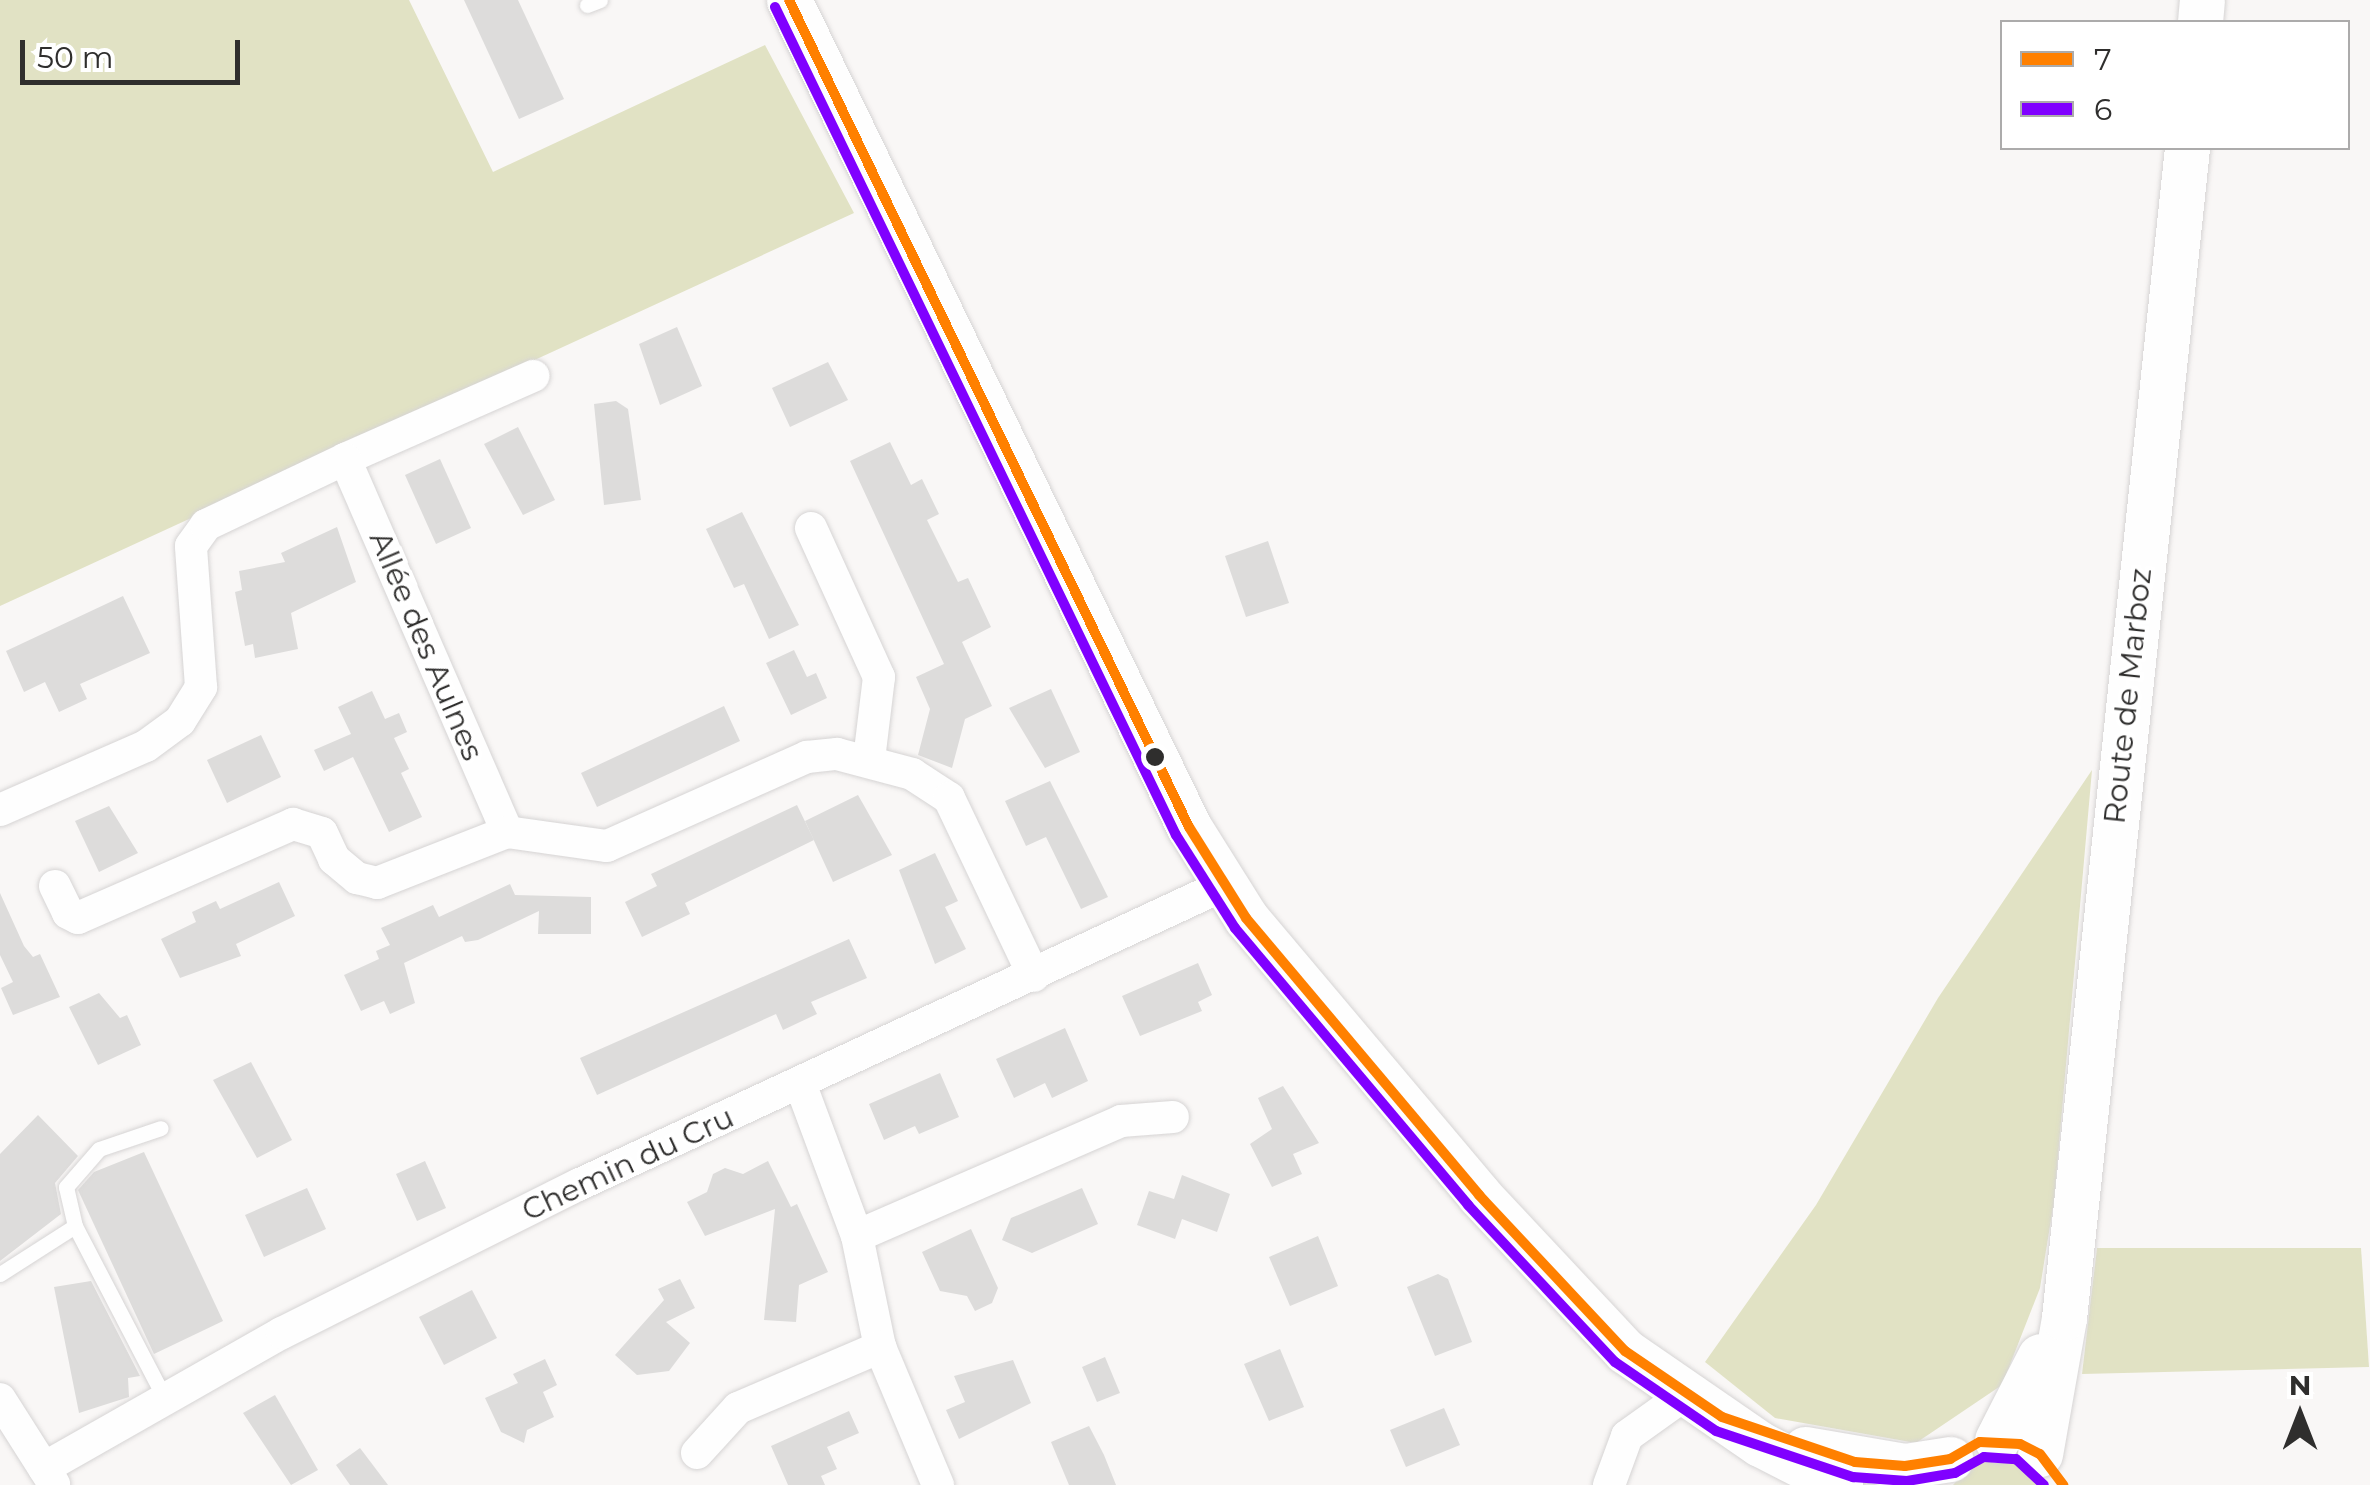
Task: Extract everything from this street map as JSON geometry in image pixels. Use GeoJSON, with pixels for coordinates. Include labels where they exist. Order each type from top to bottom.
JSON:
{"type":"FeatureCollection","features":[{"type":"Feature","properties":{"kind":"street"},"geometry":{"type":"LineString","coordinates":[[789,0],[1072,588],[1224,886],[1568,1294],[1626,1352],[1704,1405],[1840,1485]]}},
{"type":"Feature","properties":{"kind":"street","name":"Route de Marboz"},"geometry":{"type":"LineString","coordinates":[[2051,1470],[2187,150]]}},
{"type":"Feature","properties":{"kind":"street"},"geometry":{"type":"LineString","coordinates":[[0,810],[146,746],[180,721],[200,686],[191,546],[206,525],[533,376]]}},
{"type":"Feature","properties":{"kind":"street","name":"Allée des Aulnes"},"geometry":{"type":"LineString","coordinates":[[345,459],[506,832]]}},
{"type":"Feature","properties":{"kind":"street"},"geometry":{"type":"LineString","coordinates":[[812,528],[880,677],[869,760]]}},
{"type":"Feature","properties":{"kind":"street"},"geometry":{"type":"LineString","coordinates":[[55,886],[68,914],[78,918],[293,824],[322,832],[334,860],[357,878],[377,882],[506,832],[608,846],[807,757],[869,760],[912,774],[949,798],[1034,976]]}},
{"type":"Feature","properties":{"kind":"street","name":"Chemin du Cru"},"geometry":{"type":"LineString","coordinates":[[49,1476],[165,1400],[578,1185],[1224,886]]}},
{"type":"Feature","properties":{"kind":"street"},"geometry":{"type":"LineString","coordinates":[[800,1084],[858,1236],[880,1346],[938,1485]]}},
{"type":"Feature","properties":{"kind":"street"},"geometry":{"type":"LineString","coordinates":[[858,1236],[1121,1121],[1173,1117]]}},
{"type":"Feature","properties":{"kind":"street","name":"Route de Marboz"},"geometry":{"type":"LineString","coordinates":[[1998,1440],[2040,1356],[2072,1244]]}},
{"type":"Feature","properties":{"kind":"street"},"geometry":{"type":"LineString","coordinates":[[697,1453],[738,1408],[880,1346]]}},
{"type":"Feature","properties":{"kind":"street"},"geometry":{"type":"LineString","coordinates":[[0,1399],[49,1476]]}},
{"type":"Feature","properties":{"kind":"street"},"geometry":{"type":"LineString","coordinates":[[1609,1485],[1628,1436],[1704,1405],[1854,1462],[1942,1472],[1998,1440],[2051,1470]]}},
{"type":"Feature","properties":{"kind":"lane"},"geometry":{"type":"LineString","coordinates":[[161,1128],[99,1149],[66,1187],[75,1226],[165,1400]]}},
{"type":"Feature","properties":{"kind":"lane"},"geometry":{"type":"LineString","coordinates":[[0,1274],[75,1226]]}},
{"type":"Feature","properties":{"kind":"green space"},"geometry":{"type":"Polygon","coordinates":[[[0,0],[409,0],[493,172],[765,45],[854,213],[0,606],[0,0]]]}},
{"type":"Feature","properties":{"kind":"green space"},"geometry":{"type":"Polygon","coordinates":[[[2092,770],[2054,1201],[2040,1288],[2002,1385],[1916,1443],[1775,1418],[1705,1362],[1816,1205],[1938,998],[2092,770]]]}},
{"type":"Feature","properties":{"kind":"green space"},"geometry":{"type":"Polygon","coordinates":[[[2097,1248],[2361,1248],[2369,1367],[2082,1374],[2097,1248]]]}},
{"type":"Feature","properties":{"kind":"green space"},"geometry":{"type":"Polygon","coordinates":[[[2004,1458],[2031,1472],[2040,1485],[1953,1485],[1971,1465],[2004,1458]]]}},
{"type":"Feature","properties":{"kind":"building"},"geometry":{"type":"Polygon","coordinates":[[[464,0],[518,0],[564,99],[519,119],[464,0]]]}},
{"type":"Feature","properties":{"kind":"building"},"geometry":{"type":"Polygon","coordinates":[[[677,327],[702,386],[660,405],[639,344],[677,327]]]}},
{"type":"Feature","properties":{"kind":"building"},"geometry":{"type":"Polygon","coordinates":[[[828,362],[848,400],[790,427],[772,388],[828,362]]]}},
{"type":"Feature","properties":{"kind":"building"},"geometry":{"type":"Polygon","coordinates":[[[616,401],[628,409],[641,500],[604,505],[594,404],[616,401]]]}},
{"type":"Feature","properties":{"kind":"building"},"geometry":{"type":"Polygon","coordinates":[[[518,427],[555,500],[523,515],[484,444],[518,427]]]}},
{"type":"Feature","properties":{"kind":"building"},"geometry":{"type":"Polygon","coordinates":[[[890,442],[911,485],[922,479],[939,514],[927,520],[958,582],[968,578],[991,627],[962,642],[992,706],[965,719],[952,768],[918,755],[930,709],[916,677],[944,664],[850,461],[890,442]]]}},
{"type":"Feature","properties":{"kind":"building"},"geometry":{"type":"Polygon","coordinates":[[[440,459],[471,528],[436,544],[405,475],[440,459]]]}},
{"type":"Feature","properties":{"kind":"building"},"geometry":{"type":"Polygon","coordinates":[[[742,512],[799,625],[769,639],[744,584],[734,588],[706,529],[742,512]]]}},
{"type":"Feature","properties":{"kind":"building"},"geometry":{"type":"Polygon","coordinates":[[[337,527],[356,582],[291,613],[298,649],[255,658],[253,644],[245,646],[235,592],[242,590],[239,571],[285,562],[281,553],[337,527]]]}},
{"type":"Feature","properties":{"kind":"building"},"geometry":{"type":"Polygon","coordinates":[[[1268,541],[1289,603],[1246,617],[1225,556],[1268,541]]]}},
{"type":"Feature","properties":{"kind":"building"},"geometry":{"type":"Polygon","coordinates":[[[123,596],[150,653],[80,684],[87,699],[59,712],[45,682],[24,692],[6,651],[123,596]]]}},
{"type":"Feature","properties":{"kind":"building"},"geometry":{"type":"Polygon","coordinates":[[[794,650],[807,677],[816,673],[827,698],[791,715],[766,663],[794,650]]]}},
{"type":"Feature","properties":{"kind":"building"},"geometry":{"type":"Polygon","coordinates":[[[1051,689],[1080,752],[1045,768],[1009,708],[1051,689]]]}},
{"type":"Feature","properties":{"kind":"building"},"geometry":{"type":"Polygon","coordinates":[[[372,691],[385,719],[399,713],[407,732],[394,738],[409,769],[401,773],[422,817],[389,832],[353,757],[324,771],[314,750],[351,734],[338,707],[372,691]]]}},
{"type":"Feature","properties":{"kind":"building"},"geometry":{"type":"Polygon","coordinates":[[[724,706],[740,741],[597,807],[581,773],[724,706]]]}},
{"type":"Feature","properties":{"kind":"building"},"geometry":{"type":"Polygon","coordinates":[[[261,735],[281,777],[227,803],[207,760],[261,735]]]}},
{"type":"Feature","properties":{"kind":"building"},"geometry":{"type":"Polygon","coordinates":[[[1050,781],[1108,897],[1081,909],[1046,837],[1026,846],[1005,801],[1050,781]]]}},
{"type":"Feature","properties":{"kind":"building"},"geometry":{"type":"Polygon","coordinates":[[[858,795],[892,855],[833,882],[805,821],[858,795]]]}},
{"type":"Feature","properties":{"kind":"building"},"geometry":{"type":"Polygon","coordinates":[[[797,805],[814,840],[685,903],[690,914],[642,937],[625,902],[657,886],[651,874],[797,805]]]}},
{"type":"Feature","properties":{"kind":"building"},"geometry":{"type":"Polygon","coordinates":[[[109,806],[138,853],[99,872],[75,821],[109,806]]]}},
{"type":"Feature","properties":{"kind":"building"},"geometry":{"type":"Polygon","coordinates":[[[935,853],[958,901],[945,907],[966,949],[935,964],[899,870],[935,853]]]}},
{"type":"Feature","properties":{"kind":"building"},"geometry":{"type":"Polygon","coordinates":[[[279,882],[295,916],[236,944],[241,956],[180,978],[161,939],[196,922],[192,912],[216,901],[220,909],[279,882]]]}},
{"type":"Feature","properties":{"kind":"building"},"geometry":{"type":"Polygon","coordinates":[[[510,884],[515,895],[591,897],[591,934],[538,934],[539,911],[478,940],[465,942],[462,936],[404,963],[415,1003],[390,1014],[384,1001],[361,1011],[344,975],[379,959],[376,951],[390,945],[381,928],[433,905],[439,917],[510,884]]]}},
{"type":"Feature","properties":{"kind":"building"},"geometry":{"type":"Polygon","coordinates":[[[0,893],[24,946],[33,957],[40,954],[60,997],[13,1015],[1,988],[13,982],[0,955],[0,893]]]}},
{"type":"Feature","properties":{"kind":"building"},"geometry":{"type":"Polygon","coordinates":[[[849,939],[867,978],[811,1002],[817,1014],[783,1030],[776,1014],[597,1095],[580,1058],[849,939]]]}},
{"type":"Feature","properties":{"kind":"building"},"geometry":{"type":"Polygon","coordinates":[[[1198,963],[1212,995],[1198,1002],[1202,1011],[1140,1036],[1122,996],[1198,963]]]}},
{"type":"Feature","properties":{"kind":"building"},"geometry":{"type":"Polygon","coordinates":[[[99,993],[120,1018],[127,1015],[141,1045],[98,1065],[69,1007],[99,993]]]}},
{"type":"Feature","properties":{"kind":"building"},"geometry":{"type":"Polygon","coordinates":[[[1065,1028],[1088,1081],[1052,1098],[1045,1083],[1014,1098],[996,1059],[1065,1028]]]}},
{"type":"Feature","properties":{"kind":"building"},"geometry":{"type":"Polygon","coordinates":[[[251,1062],[292,1140],[257,1158],[213,1080],[251,1062]]]}},
{"type":"Feature","properties":{"kind":"building"},"geometry":{"type":"Polygon","coordinates":[[[940,1073],[959,1117],[919,1134],[915,1126],[884,1140],[869,1104],[940,1073]]]}},
{"type":"Feature","properties":{"kind":"building"},"geometry":{"type":"Polygon","coordinates":[[[1283,1086],[1319,1143],[1293,1154],[1302,1174],[1272,1187],[1250,1144],[1272,1129],[1258,1098],[1283,1086]]]}},
{"type":"Feature","properties":{"kind":"building"},"geometry":{"type":"Polygon","coordinates":[[[38,1115],[78,1156],[55,1183],[61,1214],[0,1261],[0,1154],[38,1115]]]}},
{"type":"Feature","properties":{"kind":"building"},"geometry":{"type":"Polygon","coordinates":[[[144,1152],[223,1321],[154,1354],[78,1190],[94,1172],[144,1152]]]}},
{"type":"Feature","properties":{"kind":"building"},"geometry":{"type":"Polygon","coordinates":[[[425,1161],[446,1208],[417,1221],[396,1174],[425,1161]]]}},
{"type":"Feature","properties":{"kind":"building"},"geometry":{"type":"Polygon","coordinates":[[[768,1161],[791,1207],[797,1204],[828,1272],[799,1285],[796,1322],[764,1320],[775,1209],[705,1236],[687,1202],[707,1192],[713,1174],[725,1168],[743,1174],[768,1161]]]}},
{"type":"Feature","properties":{"kind":"building"},"geometry":{"type":"Polygon","coordinates":[[[1182,1175],[1230,1194],[1217,1232],[1182,1219],[1175,1239],[1137,1225],[1149,1191],[1174,1199],[1182,1175]]]}},
{"type":"Feature","properties":{"kind":"building"},"geometry":{"type":"Polygon","coordinates":[[[307,1188],[326,1229],[264,1257],[245,1215],[307,1188]]]}},
{"type":"Feature","properties":{"kind":"building"},"geometry":{"type":"Polygon","coordinates":[[[1082,1188],[1098,1224],[1032,1253],[1002,1240],[1011,1218],[1082,1188]]]}},
{"type":"Feature","properties":{"kind":"building"},"geometry":{"type":"Polygon","coordinates":[[[971,1229],[998,1288],[992,1303],[975,1311],[967,1296],[940,1291],[922,1252],[971,1229]]]}},
{"type":"Feature","properties":{"kind":"building"},"geometry":{"type":"Polygon","coordinates":[[[1318,1236],[1338,1286],[1290,1306],[1269,1257],[1318,1236]]]}},
{"type":"Feature","properties":{"kind":"building"},"geometry":{"type":"Polygon","coordinates":[[[1438,1274],[1448,1279],[1472,1342],[1435,1356],[1407,1287],[1438,1274]]]}},
{"type":"Feature","properties":{"kind":"building"},"geometry":{"type":"Polygon","coordinates":[[[680,1279],[695,1308],[666,1322],[690,1343],[669,1371],[637,1375],[615,1355],[664,1300],[658,1289],[680,1279]]]}},
{"type":"Feature","properties":{"kind":"building"},"geometry":{"type":"Polygon","coordinates":[[[91,1281],[140,1376],[128,1378],[129,1397],[79,1413],[54,1287],[91,1281]]]}},
{"type":"Feature","properties":{"kind":"building"},"geometry":{"type":"Polygon","coordinates":[[[472,1290],[497,1338],[444,1365],[419,1317],[472,1290]]]}},
{"type":"Feature","properties":{"kind":"building"},"geometry":{"type":"Polygon","coordinates":[[[1280,1349],[1304,1407],[1269,1421],[1244,1364],[1280,1349]]]}},
{"type":"Feature","properties":{"kind":"building"},"geometry":{"type":"Polygon","coordinates":[[[1105,1357],[1120,1393],[1097,1402],[1082,1367],[1105,1357]]]}},
{"type":"Feature","properties":{"kind":"building"},"geometry":{"type":"Polygon","coordinates":[[[545,1359],[557,1385],[543,1392],[554,1417],[527,1430],[524,1443],[501,1432],[485,1398],[518,1383],[513,1374],[545,1359]]]}},
{"type":"Feature","properties":{"kind":"building"},"geometry":{"type":"Polygon","coordinates":[[[1013,1360],[1031,1403],[959,1439],[946,1410],[965,1402],[954,1376],[1013,1360]]]}},
{"type":"Feature","properties":{"kind":"building"},"geometry":{"type":"Polygon","coordinates":[[[275,1395],[318,1470],[291,1485],[243,1413],[275,1395]]]}},
{"type":"Feature","properties":{"kind":"building"},"geometry":{"type":"Polygon","coordinates":[[[1444,1408],[1460,1445],[1406,1467],[1390,1430],[1444,1408]]]}},
{"type":"Feature","properties":{"kind":"building"},"geometry":{"type":"Polygon","coordinates":[[[849,1411],[859,1433],[827,1447],[837,1469],[821,1476],[825,1485],[788,1485],[771,1446],[849,1411]]]}},
{"type":"Feature","properties":{"kind":"building"},"geometry":{"type":"Polygon","coordinates":[[[1089,1426],[1116,1485],[1069,1485],[1051,1442],[1089,1426]]]}},
{"type":"Feature","properties":{"kind":"building"},"geometry":{"type":"Polygon","coordinates":[[[360,1448],[388,1485],[350,1485],[336,1465],[360,1448]]]}},
{"type":"Feature","properties":{"kind":"transit line","name":"7"},"geometry":{"type":"LineString","coordinates":[[789,0],[1189,827],[1246,918],[1479,1195],[1625,1351],[1722,1417],[1855,1462],[1905,1466],[1950,1459],[1980,1442],[2020,1444],[2040,1454],[2063,1485]]}},
{"type":"Feature","properties":{"kind":"transit line","name":"6"},"geometry":{"type":"LineString","coordinates":[[775,7],[1176,835],[1235,928],[1468,1205],[1615,1362],[1716,1431],[1853,1477],[1907,1481],[1955,1473],[1984,1457],[2016,1459],[2044,1485]]}}]}
